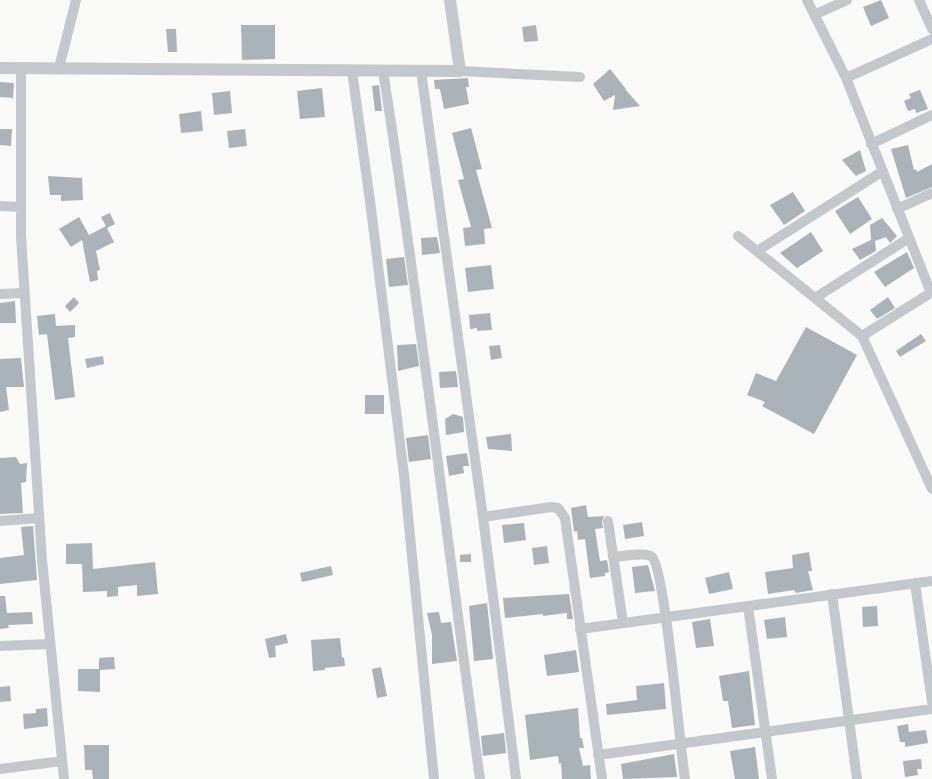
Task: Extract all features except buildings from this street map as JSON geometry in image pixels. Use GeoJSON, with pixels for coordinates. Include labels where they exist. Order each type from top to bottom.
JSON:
{"type":"FeatureCollection","features":[{"type":"Feature","properties":{"kind":"street"},"geometry":{"type":"LineString","coordinates":[[59,68],[76,0]]}},
{"type":"Feature","properties":{"kind":"street"},"geometry":{"type":"LineString","coordinates":[[450,0],[460,72]]}},
{"type":"Feature","properties":{"kind":"street"},"geometry":{"type":"LineString","coordinates":[[807,0],[846,78],[931,293],[862,336]]}},
{"type":"Feature","properties":{"kind":"street"},"geometry":{"type":"LineString","coordinates":[[814,15],[847,0]]}},
{"type":"Feature","properties":{"kind":"street"},"geometry":{"type":"LineString","coordinates":[[919,0],[932,29]]}},
{"type":"Feature","properties":{"kind":"street"},"geometry":{"type":"LineString","coordinates":[[846,78],[932,38]]}},
{"type":"Feature","properties":{"kind":"street"},"geometry":{"type":"LineString","coordinates":[[0,68],[421,71],[580,77]]}},
{"type":"Feature","properties":{"kind":"street"},"geometry":{"type":"LineString","coordinates":[[21,68],[21,207],[24,292],[39,518],[64,779]]}},
{"type":"Feature","properties":{"kind":"street"},"geometry":{"type":"LineString","coordinates":[[352,70],[404,475],[434,779]]}},
{"type":"Feature","properties":{"kind":"street"},"geometry":{"type":"LineString","coordinates":[[383,71],[408,227],[452,580],[480,779]]}},
{"type":"Feature","properties":{"kind":"street"},"geometry":{"type":"LineString","coordinates":[[421,71],[483,517],[516,779]]}},
{"type":"Feature","properties":{"kind":"street"},"geometry":{"type":"LineString","coordinates":[[871,144],[932,115]]}},
{"type":"Feature","properties":{"kind":"street"},"geometry":{"type":"LineString","coordinates":[[757,251],[883,171]]}},
{"type":"Feature","properties":{"kind":"street"},"geometry":{"type":"LineString","coordinates":[[897,209],[932,193]]}},
{"type":"Feature","properties":{"kind":"street"},"geometry":{"type":"LineString","coordinates":[[0,206],[21,207]]}},
{"type":"Feature","properties":{"kind":"street"},"geometry":{"type":"LineString","coordinates":[[738,236],[862,336],[932,489]]}},
{"type":"Feature","properties":{"kind":"street"},"geometry":{"type":"LineString","coordinates":[[815,298],[909,238]]}},
{"type":"Feature","properties":{"kind":"street"},"geometry":{"type":"LineString","coordinates":[[0,294],[24,292]]}},
{"type":"Feature","properties":{"kind":"street"},"geometry":{"type":"LineString","coordinates":[[483,517],[551,507],[558,508],[562,512],[567,531],[602,779]]}},
{"type":"Feature","properties":{"kind":"street"},"geometry":{"type":"LineString","coordinates":[[0,521],[39,518]]}},
{"type":"Feature","properties":{"kind":"street"},"geometry":{"type":"LineString","coordinates":[[608,520],[623,623]]}},
{"type":"Feature","properties":{"kind":"street"},"geometry":{"type":"LineString","coordinates":[[614,557],[648,554],[653,558],[658,566],[666,618],[685,779]]}},
{"type":"Feature","properties":{"kind":"street"},"geometry":{"type":"LineString","coordinates":[[580,629],[932,581]]}},
{"type":"Feature","properties":{"kind":"street"},"geometry":{"type":"LineString","coordinates":[[915,583],[932,702]]}},
{"type":"Feature","properties":{"kind":"street"},"geometry":{"type":"LineString","coordinates":[[832,594],[857,779]]}},
{"type":"Feature","properties":{"kind":"street"},"geometry":{"type":"LineString","coordinates":[[748,606],[772,779]]}},
{"type":"Feature","properties":{"kind":"street"},"geometry":{"type":"LineString","coordinates":[[0,646],[50,644]]}},
{"type":"Feature","properties":{"kind":"street"},"geometry":{"type":"LineString","coordinates":[[598,755],[850,719],[932,709]]}},
{"type":"Feature","properties":{"kind":"street"},"geometry":{"type":"LineString","coordinates":[[0,769],[62,761]]}}]}
